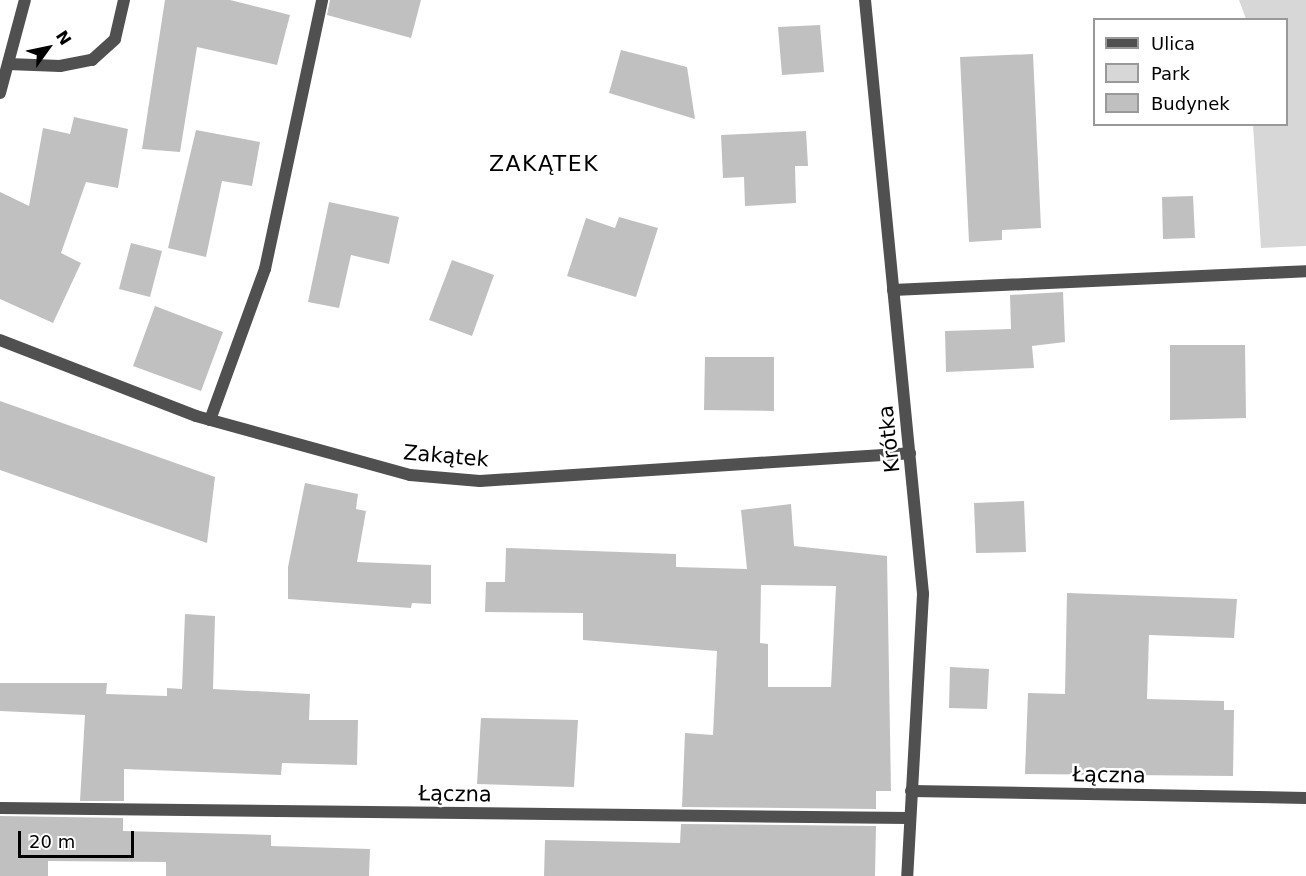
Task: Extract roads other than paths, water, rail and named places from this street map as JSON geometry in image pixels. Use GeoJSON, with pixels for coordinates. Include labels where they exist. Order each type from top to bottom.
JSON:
{"type":"FeatureCollection","features":[{"type":"Feature","properties":{"kind":"street"},"geometry":{"type":"LineString","coordinates":[[0,93],[24,0]]}},
{"type":"Feature","properties":{"kind":"street"},"geometry":{"type":"LineString","coordinates":[[8,64],[60,66],[92,60],[115,39],[124,0]]}},
{"type":"Feature","properties":{"kind":"street"},"geometry":{"type":"LineString","coordinates":[[210,420],[266,269],[322,0]]}},
{"type":"Feature","properties":{"kind":"street","name":"Krótka"},"geometry":{"type":"LineString","coordinates":[[865,0],[923,594],[907,876]]}},
{"type":"Feature","properties":{"kind":"street"},"geometry":{"type":"LineString","coordinates":[[893,291],[1306,271]]}},
{"type":"Feature","properties":{"kind":"street","name":"Zakątek"},"geometry":{"type":"LineString","coordinates":[[0,340],[210,420],[338,459],[410,474],[480,481],[910,453]]}},
{"type":"Feature","properties":{"kind":"street","name":"Łączna"},"geometry":{"type":"LineString","coordinates":[[911,791],[1306,798]]}},
{"type":"Feature","properties":{"kind":"street","name":"Łączna"},"geometry":{"type":"LineString","coordinates":[[0,808],[909,818]]}},
{"type":"Feature","properties":{"kind":"district","name":"ZAKĄTEK"},"geometry":{"type":"Point","coordinates":[544,164]}}]}
